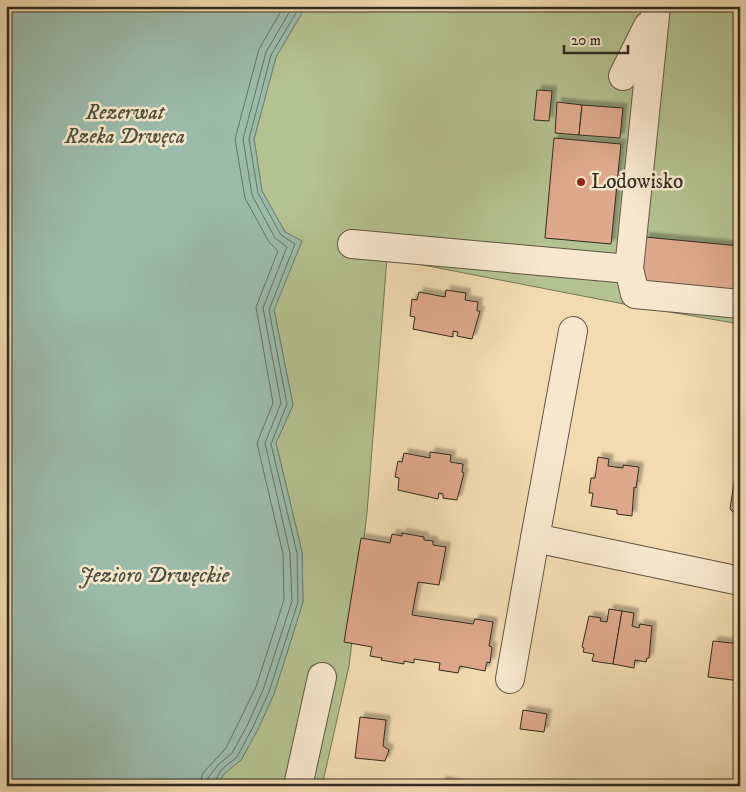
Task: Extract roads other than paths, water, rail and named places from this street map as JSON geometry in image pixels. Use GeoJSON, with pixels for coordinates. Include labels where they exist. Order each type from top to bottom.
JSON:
{"type":"FeatureCollection","features":[{"type":"Feature","properties":{"kind":"street"},"geometry":{"type":"LineString","coordinates":[[623,76],[656,8]]}},
{"type":"Feature","properties":{"kind":"street"},"geometry":{"type":"LineString","coordinates":[[656,8],[629,269],[635,294],[740,304]]}},
{"type":"Feature","properties":{"kind":"street"},"geometry":{"type":"LineString","coordinates":[[352,244],[629,269]]}},
{"type":"Feature","properties":{"kind":"street"},"geometry":{"type":"LineString","coordinates":[[510,679],[573,331]]}},
{"type":"Feature","properties":{"kind":"street"},"geometry":{"type":"LineString","coordinates":[[535,538],[740,581]]}},
{"type":"Feature","properties":{"kind":"street"},"geometry":{"type":"LineString","coordinates":[[298,786],[322,677]]}},
{"type":"Feature","properties":{"kind":"water","name":"Jezioro Drwęckie"},"geometry":{"type":"Polygon","coordinates":[[[6,6],[306,6],[276,57],[254,139],[262,191],[285,232],[302,241],[274,310],[293,405],[276,443],[302,552],[303,602],[274,694],[257,731],[241,760],[225,773],[216,786],[6,786],[6,6]]]}},
{"type":"Feature","properties":{"kind":"place","name":"Lodowisko"},"geometry":{"type":"Point","coordinates":[581,182]}},
{"type":"Feature","properties":{"kind":"park label","name":"Rezerwat Rzeka Drwęca"},"geometry":{"type":"Point","coordinates":[125,125]}}]}
